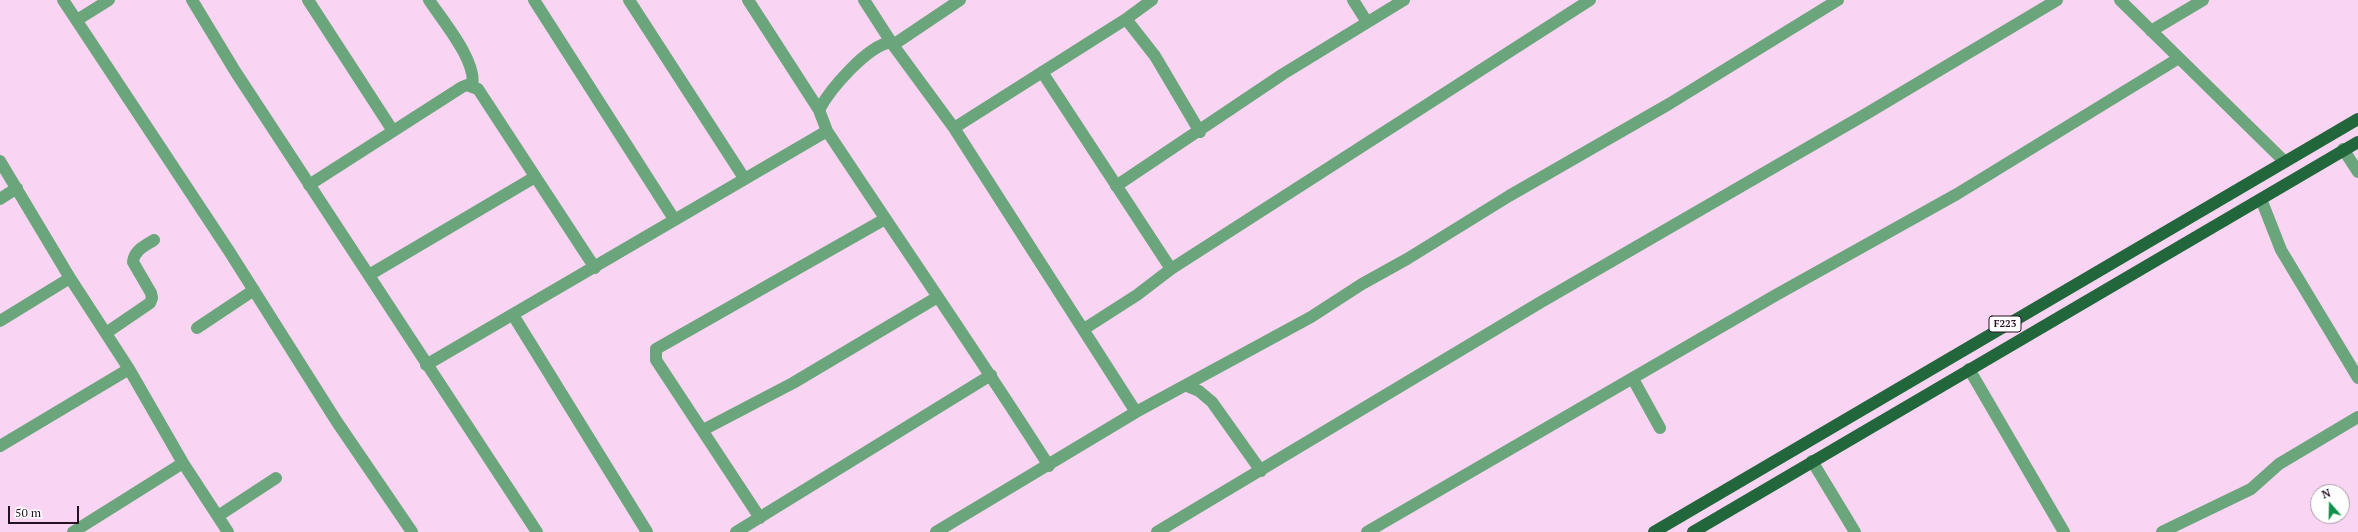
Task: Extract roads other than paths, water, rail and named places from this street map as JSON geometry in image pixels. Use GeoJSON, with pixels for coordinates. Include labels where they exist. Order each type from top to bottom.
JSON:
{"type":"FeatureCollection","features":[{"type":"Feature","properties":{"kind":"main road","name":"F223"},"geometry":{"type":"LineString","coordinates":[[1654,532],[2284,161],[2357,121]]}},
{"type":"Feature","properties":{"kind":"main road","name":"F223"},"geometry":{"type":"LineString","coordinates":[[1693,532],[2261,199],[2343,149],[2358,142]]}},
{"type":"Feature","properties":{"kind":"street"},"geometry":{"type":"LineString","coordinates":[[63,0],[254,290],[337,422],[412,532]]}},
{"type":"Feature","properties":{"kind":"street"},"geometry":{"type":"LineString","coordinates":[[77,20],[109,0]]}},
{"type":"Feature","properties":{"kind":"street"},"geometry":{"type":"LineString","coordinates":[[192,0],[426,365],[536,532]]}},
{"type":"Feature","properties":{"kind":"street"},"geometry":{"type":"LineString","coordinates":[[308,0],[393,131]]}},
{"type":"Feature","properties":{"kind":"street"},"geometry":{"type":"LineString","coordinates":[[429,0],[471,65],[474,79],[472,86]]}},
{"type":"Feature","properties":{"kind":"street"},"geometry":{"type":"LineString","coordinates":[[534,0],[674,219]]}},
{"type":"Feature","properties":{"kind":"street"},"geometry":{"type":"LineString","coordinates":[[628,0],[744,178]]}},
{"type":"Feature","properties":{"kind":"street"},"geometry":{"type":"LineString","coordinates":[[748,0],[820,110],[827,131],[936,298],[991,375],[1049,466]]}},
{"type":"Feature","properties":{"kind":"street"},"geometry":{"type":"LineString","coordinates":[[864,0],[893,45],[954,128],[1136,412]]}},
{"type":"Feature","properties":{"kind":"street"},"geometry":{"type":"LineString","coordinates":[[893,45],[960,0]]}},
{"type":"Feature","properties":{"kind":"street"},"geometry":{"type":"LineString","coordinates":[[954,128],[1126,19],[1152,0]]}},
{"type":"Feature","properties":{"kind":"street"},"geometry":{"type":"LineString","coordinates":[[1353,0],[1367,22]]}},
{"type":"Feature","properties":{"kind":"street"},"geometry":{"type":"LineString","coordinates":[[1116,186],[1200,132],[1283,74],[1404,0]]}},
{"type":"Feature","properties":{"kind":"street"},"geometry":{"type":"LineString","coordinates":[[1084,329],[1137,295],[1171,269],[1590,0]]}},
{"type":"Feature","properties":{"kind":"street"},"geometry":{"type":"LineString","coordinates":[[936,532],[1049,466],[1136,412],[1187,386],[1310,317],[1509,196],[1669,104],[1838,0]]}},
{"type":"Feature","properties":{"kind":"street"},"geometry":{"type":"LineString","coordinates":[[1157,532],[1541,302],[1866,114],[2057,0]]}},
{"type":"Feature","properties":{"kind":"street"},"geometry":{"type":"LineString","coordinates":[[2120,0],[2284,161]]}},
{"type":"Feature","properties":{"kind":"street"},"geometry":{"type":"LineString","coordinates":[[2151,31],[2203,0]]}},
{"type":"Feature","properties":{"kind":"street"},"geometry":{"type":"LineString","coordinates":[[1126,19],[1155,56],[1200,132]]}},
{"type":"Feature","properties":{"kind":"street"},"geometry":{"type":"LineString","coordinates":[[820,110],[825,100],[858,61],[885,43],[891,42],[893,45]]}},
{"type":"Feature","properties":{"kind":"street"},"geometry":{"type":"LineString","coordinates":[[1366,532],[1769,299],[1957,194],[2179,58]]}},
{"type":"Feature","properties":{"kind":"street"},"geometry":{"type":"LineString","coordinates":[[1042,72],[1171,269]]}},
{"type":"Feature","properties":{"kind":"street"},"geometry":{"type":"LineString","coordinates":[[310,185],[462,87],[472,86],[478,89],[595,268]]}},
{"type":"Feature","properties":{"kind":"street"},"geometry":{"type":"LineString","coordinates":[[426,365],[595,268],[674,219],[707,202],[744,178],[827,131]]}},
{"type":"Feature","properties":{"kind":"street"},"geometry":{"type":"LineString","coordinates":[[2343,149],[2358,172]]}},
{"type":"Feature","properties":{"kind":"street"},"geometry":{"type":"LineString","coordinates":[[0,161],[70,278],[129,368],[184,463],[228,532]]}},
{"type":"Feature","properties":{"kind":"street"},"geometry":{"type":"LineString","coordinates":[[369,275],[535,177]]}},
{"type":"Feature","properties":{"kind":"street"},"geometry":{"type":"LineString","coordinates":[[0,199],[17,188]]}},
{"type":"Feature","properties":{"kind":"street"},"geometry":{"type":"LineString","coordinates":[[2261,199],[2281,250],[2358,378]]}},
{"type":"Feature","properties":{"kind":"street"},"geometry":{"type":"LineString","coordinates":[[760,518],[656,360],[656,349],[885,219]]}},
{"type":"Feature","properties":{"kind":"street"},"geometry":{"type":"LineString","coordinates":[[106,333],[150,303],[151,293],[133,262],[136,252],[154,240]]}},
{"type":"Feature","properties":{"kind":"street"},"geometry":{"type":"LineString","coordinates":[[0,321],[70,278]]}},
{"type":"Feature","properties":{"kind":"street"},"geometry":{"type":"LineString","coordinates":[[197,328],[254,290]]}},
{"type":"Feature","properties":{"kind":"street"},"geometry":{"type":"LineString","coordinates":[[703,430],[793,382],[936,298]]}},
{"type":"Feature","properties":{"kind":"street"},"geometry":{"type":"LineString","coordinates":[[513,315],[646,532]]}},
{"type":"Feature","properties":{"kind":"street"},"geometry":{"type":"LineString","coordinates":[[0,446],[129,368]]}},
{"type":"Feature","properties":{"kind":"street"},"geometry":{"type":"LineString","coordinates":[[1969,369],[2064,532]]}},
{"type":"Feature","properties":{"kind":"street"},"geometry":{"type":"LineString","coordinates":[[736,532],[991,375]]}},
{"type":"Feature","properties":{"kind":"street"},"geometry":{"type":"LineString","coordinates":[[1633,379],[1660,428]]}},
{"type":"Feature","properties":{"kind":"street"},"geometry":{"type":"LineString","coordinates":[[1187,386],[1199,391],[1212,402],[1261,471]]}},
{"type":"Feature","properties":{"kind":"street"},"geometry":{"type":"LineString","coordinates":[[2162,532],[2246,492],[2279,464],[2358,417]]}},
{"type":"Feature","properties":{"kind":"street"},"geometry":{"type":"LineString","coordinates":[[1812,461],[1856,532]]}},
{"type":"Feature","properties":{"kind":"street"},"geometry":{"type":"LineString","coordinates":[[73,532],[184,463]]}},
{"type":"Feature","properties":{"kind":"street"},"geometry":{"type":"LineString","coordinates":[[218,516],[276,478]]}}]}
